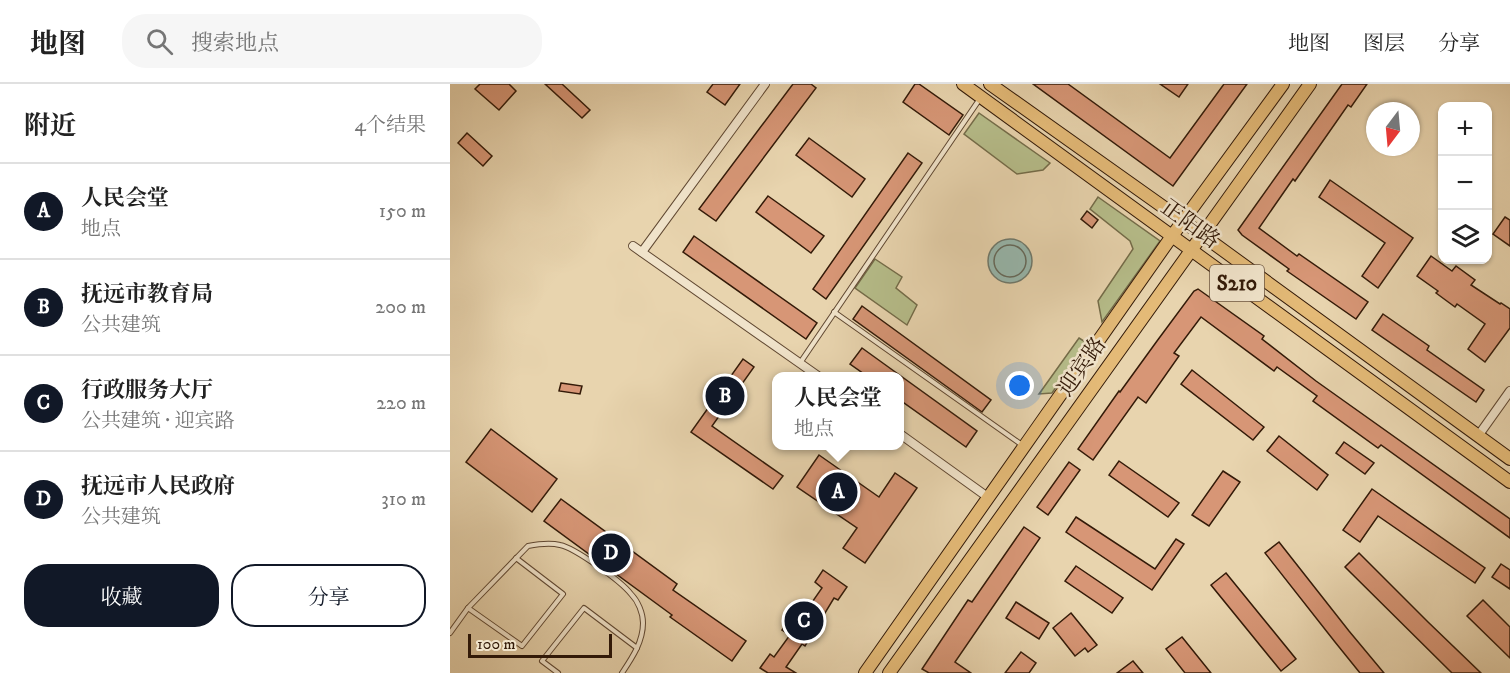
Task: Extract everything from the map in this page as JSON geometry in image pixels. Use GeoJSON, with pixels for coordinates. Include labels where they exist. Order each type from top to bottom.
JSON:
{"type":"FeatureCollection","features":[{"type":"Feature","properties":{"kind":"main road","name":"正阳路"},"geometry":{"type":"LineString","coordinates":[[963,84],[1510,482]]}},
{"type":"Feature","properties":{"kind":"main road","name":"正阳路"},"geometry":{"type":"LineString","coordinates":[[990,84],[1510,459]]}},
{"type":"Feature","properties":{"kind":"main road","name":"迎宾路"},"geometry":{"type":"LineString","coordinates":[[865,673],[1172,236],[1283,84]]}},
{"type":"Feature","properties":{"kind":"main road","name":"迎宾路"},"geometry":{"type":"LineString","coordinates":[[889,673],[1310,84]]}},
{"type":"Feature","properties":{"kind":"street"},"geometry":{"type":"LineString","coordinates":[[642,252],[765,84]]}},
{"type":"Feature","properties":{"kind":"street"},"geometry":{"type":"LineString","coordinates":[[633,246],[812,372]]}},
{"type":"Feature","properties":{"kind":"street"},"geometry":{"type":"LineString","coordinates":[[1478,436],[1510,391]]}},
{"type":"Feature","properties":{"kind":"street"},"geometry":{"type":"LineString","coordinates":[[904,437],[989,498]]}},
{"type":"Feature","properties":{"kind":"lane"},"geometry":{"type":"LineString","coordinates":[[800,363],[981,97]]}},
{"type":"Feature","properties":{"kind":"lane"},"geometry":{"type":"LineString","coordinates":[[834,312],[1025,447]]}},
{"type":"Feature","properties":{"kind":"lane"},"geometry":{"type":"LineString","coordinates":[[450,633],[468,608],[528,546],[559,545],[578,552],[631,593],[639,606],[643,622],[637,648],[621,673]]}},
{"type":"Feature","properties":{"kind":"lane"},"geometry":{"type":"LineString","coordinates":[[468,608],[522,646],[563,594],[516,558]]}},
{"type":"Feature","properties":{"kind":"lane"},"geometry":{"type":"LineString","coordinates":[[558,673],[542,661],[584,608],[637,648]]}},
{"type":"Feature","properties":{"kind":"green space"},"geometry":{"type":"Polygon","coordinates":[[[979,113],[1050,163],[1043,170],[1017,174],[964,134],[979,113]]]}},
{"type":"Feature","properties":{"kind":"green space"},"geometry":{"type":"Polygon","coordinates":[[[1098,197],[1160,241],[1102,322],[1098,301],[1133,249],[1130,241],[1090,209],[1098,197]]]}},
{"type":"Feature","properties":{"kind":"green space"},"geometry":{"type":"Polygon","coordinates":[[[875,259],[902,277],[896,288],[917,305],[907,325],[855,288],[875,259]]]}},
{"type":"Feature","properties":{"kind":"green space"},"geometry":{"type":"Polygon","coordinates":[[[1079,338],[1087,343],[1052,393],[1039,394],[1079,338]]]}},
{"type":"Feature","properties":{"kind":"water"},"geometry":{"type":"Polygon","coordinates":[[[1010,239],[1025,246],[1032,261],[1025,276],[1010,283],[995,276],[988,261],[995,246],[1010,239]]]}},
{"type":"Feature","properties":{"kind":"building"},"geometry":{"type":"Polygon","coordinates":[[[480,84],[509,84],[516,91],[499,110],[475,89],[480,84]]]}},
{"type":"Feature","properties":{"kind":"building"},"geometry":{"type":"Polygon","coordinates":[[[545,84],[562,84],[590,110],[582,118],[545,84]]]}},
{"type":"Feature","properties":{"kind":"building"},"geometry":{"type":"Polygon","coordinates":[[[713,84],[740,84],[725,105],[707,92],[713,84]]]}},
{"type":"Feature","properties":{"kind":"building"},"geometry":{"type":"Polygon","coordinates":[[[793,84],[811,84],[816,88],[716,221],[699,209],[793,84]]]}},
{"type":"Feature","properties":{"kind":"building"},"geometry":{"type":"Polygon","coordinates":[[[915,84],[919,84],[963,115],[949,135],[903,102],[915,84]]]}},
{"type":"Feature","properties":{"kind":"building"},"geometry":{"type":"Polygon","coordinates":[[[1033,84],[1068,84],[1170,158],[1224,84],[1247,84],[1173,186],[1033,84]]]}},
{"type":"Feature","properties":{"kind":"building"},"geometry":{"type":"Polygon","coordinates":[[[1160,84],[1188,84],[1179,97],[1160,84]]]}},
{"type":"Feature","properties":{"kind":"building"},"geometry":{"type":"Polygon","coordinates":[[[1342,84],[1367,84],[1351,107],[1348,105],[1259,228],[1297,256],[1299,254],[1368,302],[1356,319],[1287,271],[1289,269],[1238,230],[1342,84]]]}},
{"type":"Feature","properties":{"kind":"building"},"geometry":{"type":"Polygon","coordinates":[[[467,133],[492,156],[483,166],[458,143],[467,133]]]}},
{"type":"Feature","properties":{"kind":"building"},"geometry":{"type":"Polygon","coordinates":[[[809,138],[865,179],[852,197],[796,155],[809,138]]]}},
{"type":"Feature","properties":{"kind":"building"},"geometry":{"type":"Polygon","coordinates":[[[908,153],[922,163],[826,299],[813,289],[908,153]]]}},
{"type":"Feature","properties":{"kind":"building"},"geometry":{"type":"Polygon","coordinates":[[[1330,180],[1413,238],[1378,288],[1362,276],[1385,243],[1319,197],[1330,180]]]}},
{"type":"Feature","properties":{"kind":"building"},"geometry":{"type":"Polygon","coordinates":[[[768,196],[824,236],[811,253],[756,212],[768,196]]]}},
{"type":"Feature","properties":{"kind":"building"},"geometry":{"type":"Polygon","coordinates":[[[1087,211],[1098,220],[1092,228],[1081,219],[1087,211]]]}},
{"type":"Feature","properties":{"kind":"building"},"geometry":{"type":"Polygon","coordinates":[[[1505,217],[1510,220],[1510,246],[1493,234],[1505,217]]]}},
{"type":"Feature","properties":{"kind":"building"},"geometry":{"type":"Polygon","coordinates":[[[694,236],[817,323],[806,339],[683,252],[694,236]]]}},
{"type":"Feature","properties":{"kind":"building"},"geometry":{"type":"Polygon","coordinates":[[[1431,256],[1438,261],[1438,264],[1442,264],[1452,271],[1456,266],[1475,280],[1471,285],[1510,309],[1510,328],[1485,362],[1468,349],[1485,324],[1457,304],[1455,307],[1417,276],[1431,256]]]}},
{"type":"Feature","properties":{"kind":"building"},"geometry":{"type":"Polygon","coordinates":[[[1198,289],[1264,336],[1262,339],[1316,381],[1510,519],[1510,538],[1381,445],[1378,448],[1313,401],[1317,396],[1277,367],[1274,371],[1201,317],[1174,353],[1179,356],[1146,403],[1138,397],[1093,460],[1078,449],[1194,291],[1198,289]]]}},
{"type":"Feature","properties":{"kind":"building"},"geometry":{"type":"Polygon","coordinates":[[[862,306],[991,400],[982,412],[853,319],[862,306]]]}},
{"type":"Feature","properties":{"kind":"building"},"geometry":{"type":"Polygon","coordinates":[[[1383,314],[1429,346],[1427,350],[1484,390],[1476,402],[1372,330],[1383,314]]]}},
{"type":"Feature","properties":{"kind":"building"},"geometry":{"type":"Polygon","coordinates":[[[862,348],[895,372],[861,372],[850,364],[862,348]]]}},
{"type":"Feature","properties":{"kind":"building"},"geometry":{"type":"Polygon","coordinates":[[[743,359],[754,367],[712,426],[783,476],[773,489],[691,432],[743,359]]]}},
{"type":"Feature","properties":{"kind":"building"},"geometry":{"type":"Polygon","coordinates":[[[1192,370],[1264,427],[1253,440],[1181,384],[1192,370]]]}},
{"type":"Feature","properties":{"kind":"building"},"geometry":{"type":"Polygon","coordinates":[[[904,378],[977,431],[966,447],[904,403],[904,378]]]}},
{"type":"Feature","properties":{"kind":"building"},"geometry":{"type":"Polygon","coordinates":[[[561,383],[582,386],[580,394],[559,391],[561,383]]]}},
{"type":"Feature","properties":{"kind":"building"},"geometry":{"type":"Polygon","coordinates":[[[491,429],[557,479],[532,512],[466,462],[491,429]]]}},
{"type":"Feature","properties":{"kind":"building"},"geometry":{"type":"Polygon","coordinates":[[[1279,436],[1328,475],[1317,490],[1267,451],[1279,436]]]}},
{"type":"Feature","properties":{"kind":"building"},"geometry":{"type":"Polygon","coordinates":[[[1344,442],[1374,463],[1365,474],[1336,453],[1344,442]]]}},
{"type":"Feature","properties":{"kind":"building"},"geometry":{"type":"Polygon","coordinates":[[[819,455],[879,497],[895,473],[917,488],[865,563],[843,548],[857,528],[797,487],[819,455]]]}},
{"type":"Feature","properties":{"kind":"building"},"geometry":{"type":"Polygon","coordinates":[[[1119,461],[1179,503],[1168,517],[1109,475],[1119,461]]]}},
{"type":"Feature","properties":{"kind":"building"},"geometry":{"type":"Polygon","coordinates":[[[1069,462],[1080,470],[1048,515],[1037,507],[1069,462]]]}},
{"type":"Feature","properties":{"kind":"building"},"geometry":{"type":"Polygon","coordinates":[[[1223,471],[1240,482],[1209,526],[1192,515],[1223,471]]]}},
{"type":"Feature","properties":{"kind":"building"},"geometry":{"type":"Polygon","coordinates":[[[1372,489],[1485,568],[1475,583],[1378,516],[1360,542],[1343,530],[1372,489]]]}},
{"type":"Feature","properties":{"kind":"building"},"geometry":{"type":"Polygon","coordinates":[[[561,499],[677,584],[673,590],[746,641],[732,661],[544,521],[561,499]]]}},
{"type":"Feature","properties":{"kind":"building"},"geometry":{"type":"Polygon","coordinates":[[[1076,517],[1155,569],[1176,539],[1184,544],[1152,590],[1066,532],[1076,517]]]}},
{"type":"Feature","properties":{"kind":"building"},"geometry":{"type":"Polygon","coordinates":[[[1024,527],[1040,538],[955,662],[971,673],[929,673],[922,669],[968,600],[972,602],[1024,527]]]}},
{"type":"Feature","properties":{"kind":"building"},"geometry":{"type":"Polygon","coordinates":[[[1279,542],[1384,673],[1360,673],[1335,642],[1265,553],[1279,542]]]}},
{"type":"Feature","properties":{"kind":"building"},"geometry":{"type":"Polygon","coordinates":[[[1359,553],[1481,673],[1452,673],[1345,567],[1359,553]]]}},
{"type":"Feature","properties":{"kind":"building"},"geometry":{"type":"Polygon","coordinates":[[[1501,564],[1510,570],[1510,589],[1492,577],[1501,564]]]}},
{"type":"Feature","properties":{"kind":"building"},"geometry":{"type":"Polygon","coordinates":[[[1076,566],[1123,598],[1112,613],[1065,581],[1076,566]]]}},
{"type":"Feature","properties":{"kind":"building"},"geometry":{"type":"Polygon","coordinates":[[[823,570],[847,587],[838,600],[834,598],[805,646],[802,644],[786,667],[796,673],[768,673],[760,668],[770,654],[774,657],[790,635],[782,630],[799,606],[806,611],[822,588],[815,582],[823,570]]]}},
{"type":"Feature","properties":{"kind":"building"},"geometry":{"type":"Polygon","coordinates":[[[1226,573],[1296,659],[1281,671],[1211,585],[1226,573]]]}},
{"type":"Feature","properties":{"kind":"building"},"geometry":{"type":"Polygon","coordinates":[[[1483,600],[1510,627],[1510,658],[1467,616],[1483,600]]]}},
{"type":"Feature","properties":{"kind":"building"},"geometry":{"type":"Polygon","coordinates":[[[1016,602],[1049,623],[1039,639],[1006,618],[1016,602]]]}},
{"type":"Feature","properties":{"kind":"building"},"geometry":{"type":"Polygon","coordinates":[[[1071,613],[1097,645],[1088,652],[1085,648],[1075,656],[1053,628],[1071,613]]]}},
{"type":"Feature","properties":{"kind":"building"},"geometry":{"type":"Polygon","coordinates":[[[1182,637],[1211,673],[1185,673],[1166,649],[1182,637]]]}},
{"type":"Feature","properties":{"kind":"building"},"geometry":{"type":"Polygon","coordinates":[[[1021,652],[1036,663],[1029,673],[1005,673],[1021,652]]]}},
{"type":"Feature","properties":{"kind":"building"},"geometry":{"type":"Polygon","coordinates":[[[1133,661],[1143,673],[1117,673],[1133,661]]]}},
{"type":"Feature","properties":{"kind":"place","name":"抚远市教育局"},"geometry":{"type":"Point","coordinates":[725,396]}},
{"type":"Feature","properties":{"kind":"place","name":"人民会堂"},"geometry":{"type":"Point","coordinates":[838,492]}},
{"type":"Feature","properties":{"kind":"place","name":"抚远市人民政府"},"geometry":{"type":"Point","coordinates":[611,553]}},
{"type":"Feature","properties":{"kind":"place","name":"行政服务大厅"},"geometry":{"type":"Point","coordinates":[804,621]}}]}
